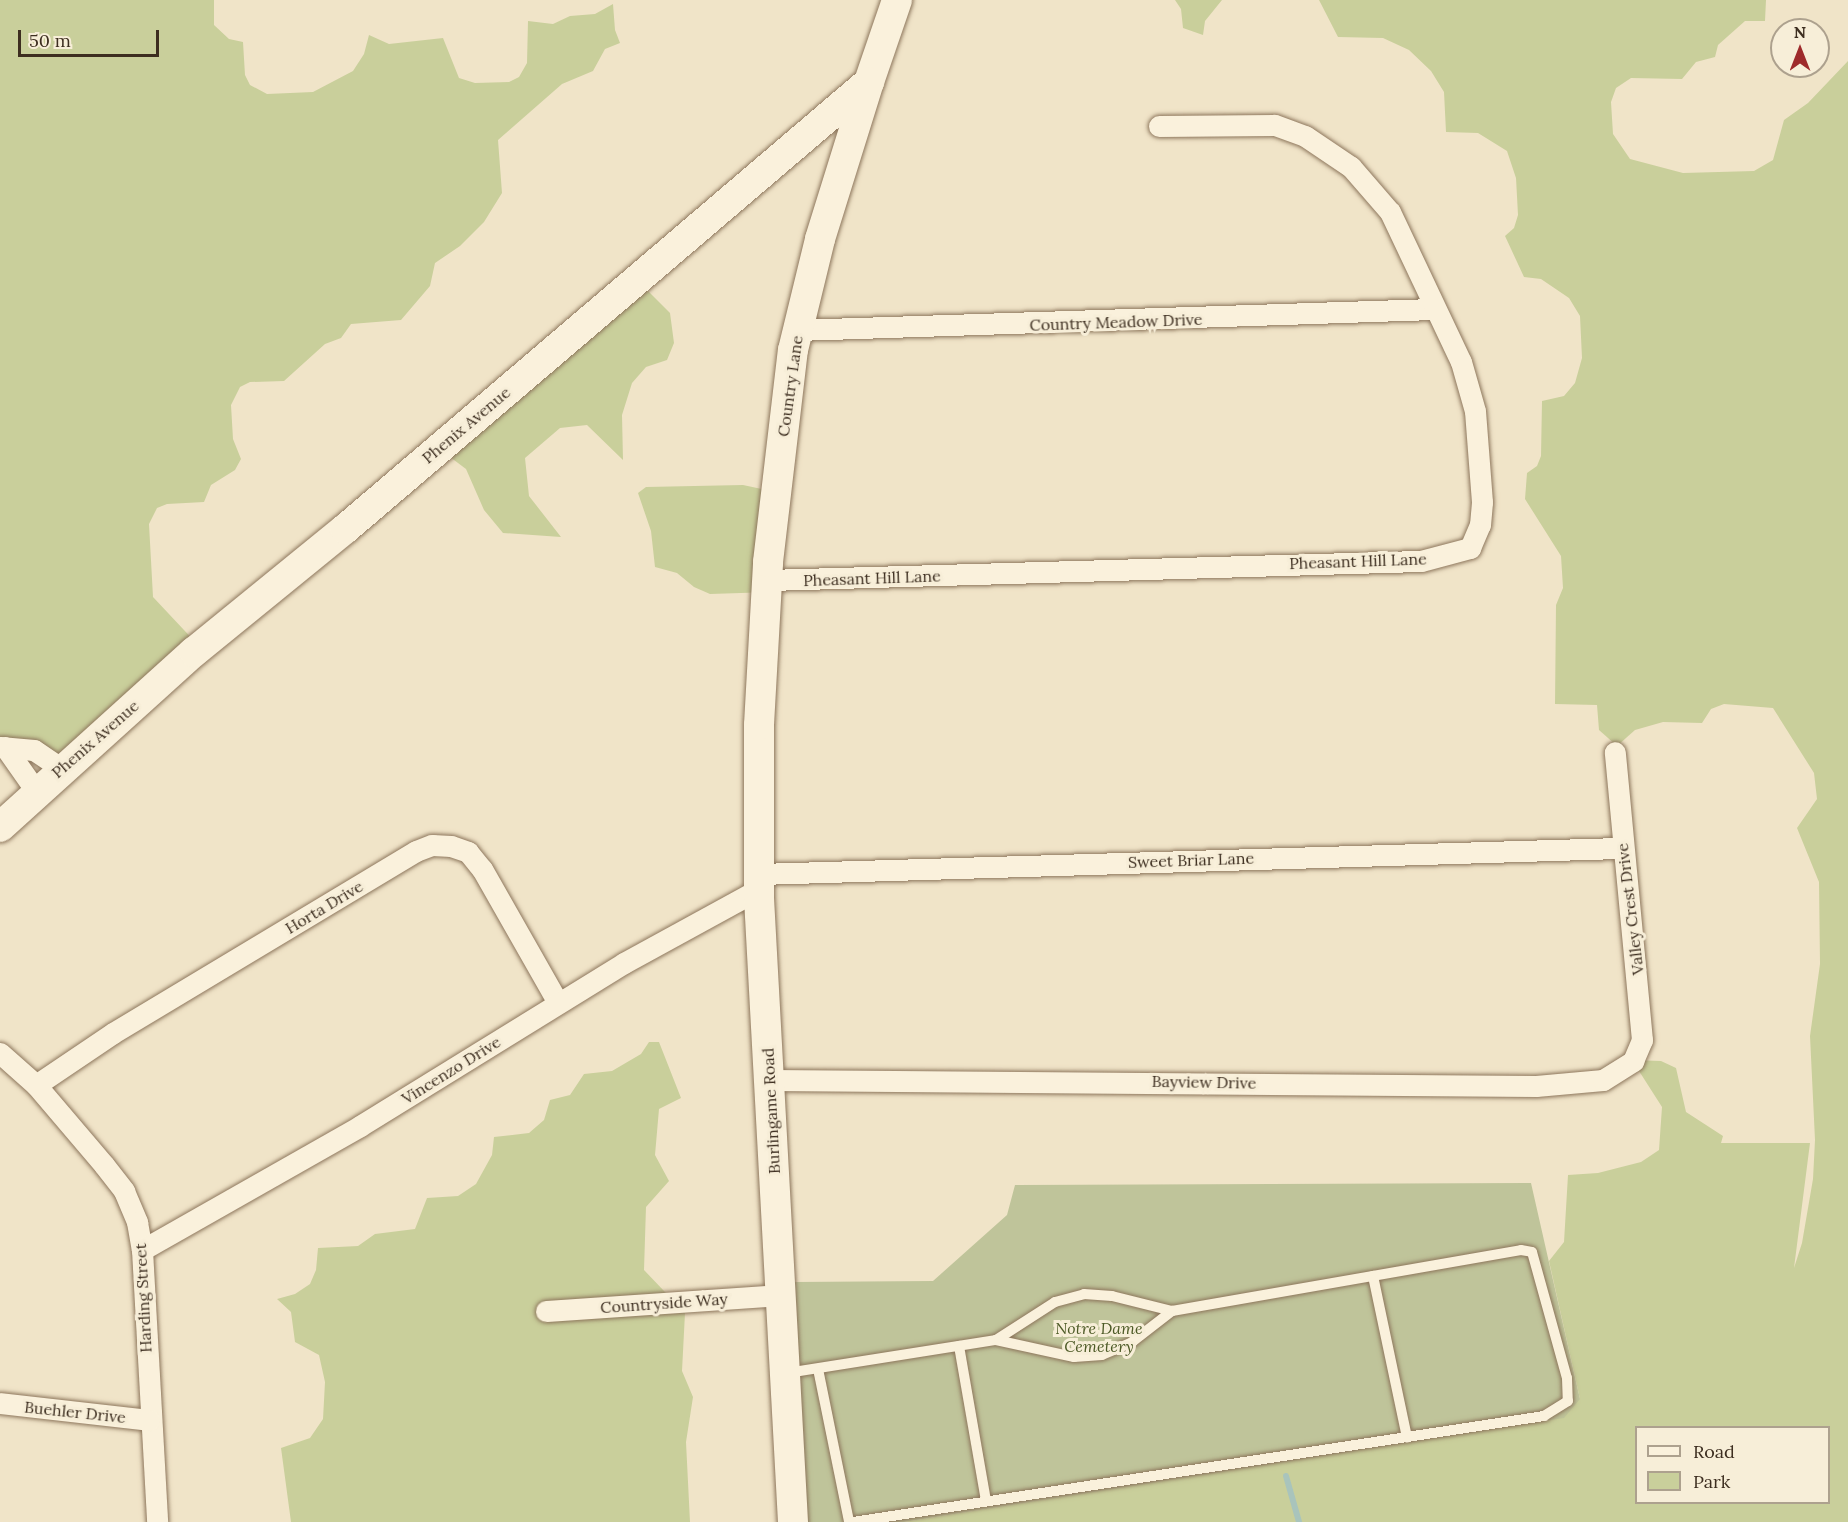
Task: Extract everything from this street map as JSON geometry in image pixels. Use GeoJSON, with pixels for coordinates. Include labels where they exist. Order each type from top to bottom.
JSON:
{"type":"FeatureCollection","features":[{"type":"Feature","properties":{"kind":"street"},"geometry":{"type":"LineString","coordinates":[[869,82],[897,0]]}},
{"type":"Feature","properties":{"kind":"street","name":"Country Lane"},"geometry":{"type":"LineString","coordinates":[[761,700],[768,580],[797,330],[869,82]]}},
{"type":"Feature","properties":{"kind":"street","name":"Phenix Avenue"},"geometry":{"type":"LineString","coordinates":[[0,827],[61,768],[869,82]]}},
{"type":"Feature","properties":{"kind":"street","name":"Pheasant Hill Lane"},"geometry":{"type":"LineString","coordinates":[[768,580],[1421,561],[1455,555],[1470,548],[1480,525],[1482,478],[1470,389],[1408,243],[1390,212],[1351,167],[1305,136],[1274,125],[1159,126]]}},
{"type":"Feature","properties":{"kind":"street","name":"Country Meadow Drive"},"geometry":{"type":"LineString","coordinates":[[797,330],[1435,309]]}},
{"type":"Feature","properties":{"kind":"street","name":"Burlingame Road"},"geometry":{"type":"LineString","coordinates":[[761,700],[759,881],[794,1522]]}},
{"type":"Feature","properties":{"kind":"street"},"geometry":{"type":"LineString","coordinates":[[2,747],[34,750],[61,768]]}},
{"type":"Feature","properties":{"kind":"street"},"geometry":{"type":"LineString","coordinates":[[2,747],[36,791]]}},
{"type":"Feature","properties":{"kind":"street","name":"Valley Crest Drive"},"geometry":{"type":"LineString","coordinates":[[1615,753],[1622,848],[1642,1015],[1642,1040],[1632,1062]]}},
{"type":"Feature","properties":{"kind":"street","name":"Horta Drive"},"geometry":{"type":"LineString","coordinates":[[36,1085],[113,1033],[432,845],[452,846],[468,852],[482,869],[558,1003]]}},
{"type":"Feature","properties":{"kind":"street","name":"Sweet Briar Lane"},"geometry":{"type":"LineString","coordinates":[[759,881],[1622,848]]}},
{"type":"Feature","properties":{"kind":"street","name":"Vincenzo Drive"},"geometry":{"type":"LineString","coordinates":[[142,1250],[360,1126],[759,881]]}},
{"type":"Feature","properties":{"kind":"street","name":"Harding Street"},"geometry":{"type":"LineString","coordinates":[[0,1053],[36,1085],[124,1191],[137,1222],[142,1250],[149,1420],[157,1522]]}},
{"type":"Feature","properties":{"kind":"street","name":"Bayview Drive"},"geometry":{"type":"LineString","coordinates":[[770,1080],[1545,1086],[1603,1080],[1632,1062]]}},
{"type":"Feature","properties":{"kind":"street","name":"Countryside Way"},"geometry":{"type":"LineString","coordinates":[[546,1311],[781,1295]]}},
{"type":"Feature","properties":{"kind":"street","name":"Buehler Drive"},"geometry":{"type":"LineString","coordinates":[[0,1403],[149,1420]]}},
{"type":"Feature","properties":{"kind":"lane"},"geometry":{"type":"LineString","coordinates":[[818,1369],[851,1522],[1544,1416],[1568,1401],[1567,1378],[1532,1252],[1521,1250],[1172,1311],[1112,1296],[1084,1294],[1055,1302],[996,1340]]}},
{"type":"Feature","properties":{"kind":"lane"},"geometry":{"type":"LineString","coordinates":[[1373,1276],[1407,1437]]}},
{"type":"Feature","properties":{"kind":"lane"},"geometry":{"type":"LineString","coordinates":[[785,1374],[996,1340],[1074,1357],[1102,1355],[1132,1342],[1172,1311]]}},
{"type":"Feature","properties":{"kind":"lane"},"geometry":{"type":"LineString","coordinates":[[959,1346],[986,1502]]}},
{"type":"Feature","properties":{"kind":"green space"},"geometry":{"type":"Polygon","coordinates":[[[0,0],[214,0],[214,25],[229,39],[243,42],[245,75],[250,85],[267,94],[313,92],[353,71],[364,54],[369,35],[389,44],[443,38],[459,78],[475,83],[509,82],[519,77],[527,63],[528,21],[553,24],[570,16],[595,14],[613,4],[615,30],[620,43],[605,49],[593,71],[562,84],[498,140],[502,193],[484,222],[460,246],[435,263],[430,286],[401,320],[351,324],[341,338],[325,344],[284,381],[250,382],[240,387],[231,405],[233,439],[241,459],[235,470],[211,485],[204,502],[167,504],[157,508],[149,524],[153,597],[199,646],[66,764],[0,749],[0,0]]]}},
{"type":"Feature","properties":{"kind":"green space"},"geometry":{"type":"Polygon","coordinates":[[[1175,0],[1222,0],[1205,21],[1203,35],[1183,28],[1181,9],[1175,0]]]}},
{"type":"Feature","properties":{"kind":"green space"},"geometry":{"type":"Polygon","coordinates":[[[1319,0],[1766,0],[1765,21],[1745,21],[1718,45],[1715,57],[1696,62],[1682,79],[1631,78],[1616,88],[1611,102],[1613,134],[1630,159],[1683,173],[1754,171],[1773,160],[1784,120],[1808,103],[1848,61],[1848,1522],[904,1522],[1153,1482],[1580,1399],[1549,1261],[1564,1242],[1568,1175],[1598,1173],[1641,1162],[1659,1150],[1662,1107],[1632,1060],[1661,1061],[1676,1068],[1686,1112],[1723,1136],[1721,1143],[1810,1143],[1794,1268],[1802,1243],[1813,1179],[1815,1140],[1810,1036],[1820,964],[1819,882],[1797,828],[1817,799],[1814,773],[1773,708],[1724,704],[1711,709],[1702,723],[1663,722],[1635,730],[1617,746],[1599,730],[1597,705],[1555,704],[1556,605],[1563,588],[1561,556],[1525,499],[1527,473],[1537,466],[1541,456],[1542,401],[1564,396],[1575,383],[1582,358],[1580,316],[1569,298],[1541,279],[1524,277],[1505,236],[1514,228],[1518,215],[1516,178],[1507,151],[1478,133],[1446,132],[1444,92],[1431,71],[1409,50],[1383,38],[1338,37],[1319,0]]]}},
{"type":"Feature","properties":{"kind":"green space"},"geometry":{"type":"Polygon","coordinates":[[[637,280],[670,313],[674,343],[667,360],[646,367],[632,383],[622,415],[623,460],[587,425],[560,428],[525,458],[529,496],[561,537],[503,533],[484,510],[466,469],[438,448],[637,280]]]}},
{"type":"Feature","properties":{"kind":"green space"},"geometry":{"type":"Polygon","coordinates":[[[743,485],[775,492],[768,592],[710,594],[694,587],[677,573],[655,567],[651,531],[638,493],[646,487],[743,485]]]}},
{"type":"Feature","properties":{"kind":"green space"},"geometry":{"type":"Polygon","coordinates":[[[649,1042],[659,1042],[681,1098],[659,1109],[655,1155],[669,1181],[646,1207],[644,1270],[685,1313],[682,1371],[693,1397],[686,1442],[690,1522],[291,1522],[281,1448],[310,1438],[323,1419],[325,1382],[319,1355],[295,1342],[291,1312],[277,1299],[295,1294],[310,1284],[316,1270],[318,1248],[358,1246],[375,1234],[415,1229],[427,1198],[458,1196],[476,1184],[492,1155],[494,1137],[529,1133],[544,1120],[550,1100],[570,1095],[584,1074],[612,1071],[641,1054],[649,1042]]]}},
{"type":"Feature","properties":{"kind":"green space","name":"Notre Dame Cemetery"},"geometry":{"type":"Polygon","coordinates":[[[1531,1183],[1580,1399],[1564,1418],[904,1522],[807,1522],[795,1282],[933,1281],[1007,1215],[1015,1185],[1531,1183]]]}},
{"type":"Feature","properties":{"kind":"waterway"},"geometry":{"type":"LineString","coordinates":[[1286,1476],[1299,1522]]}}]}
